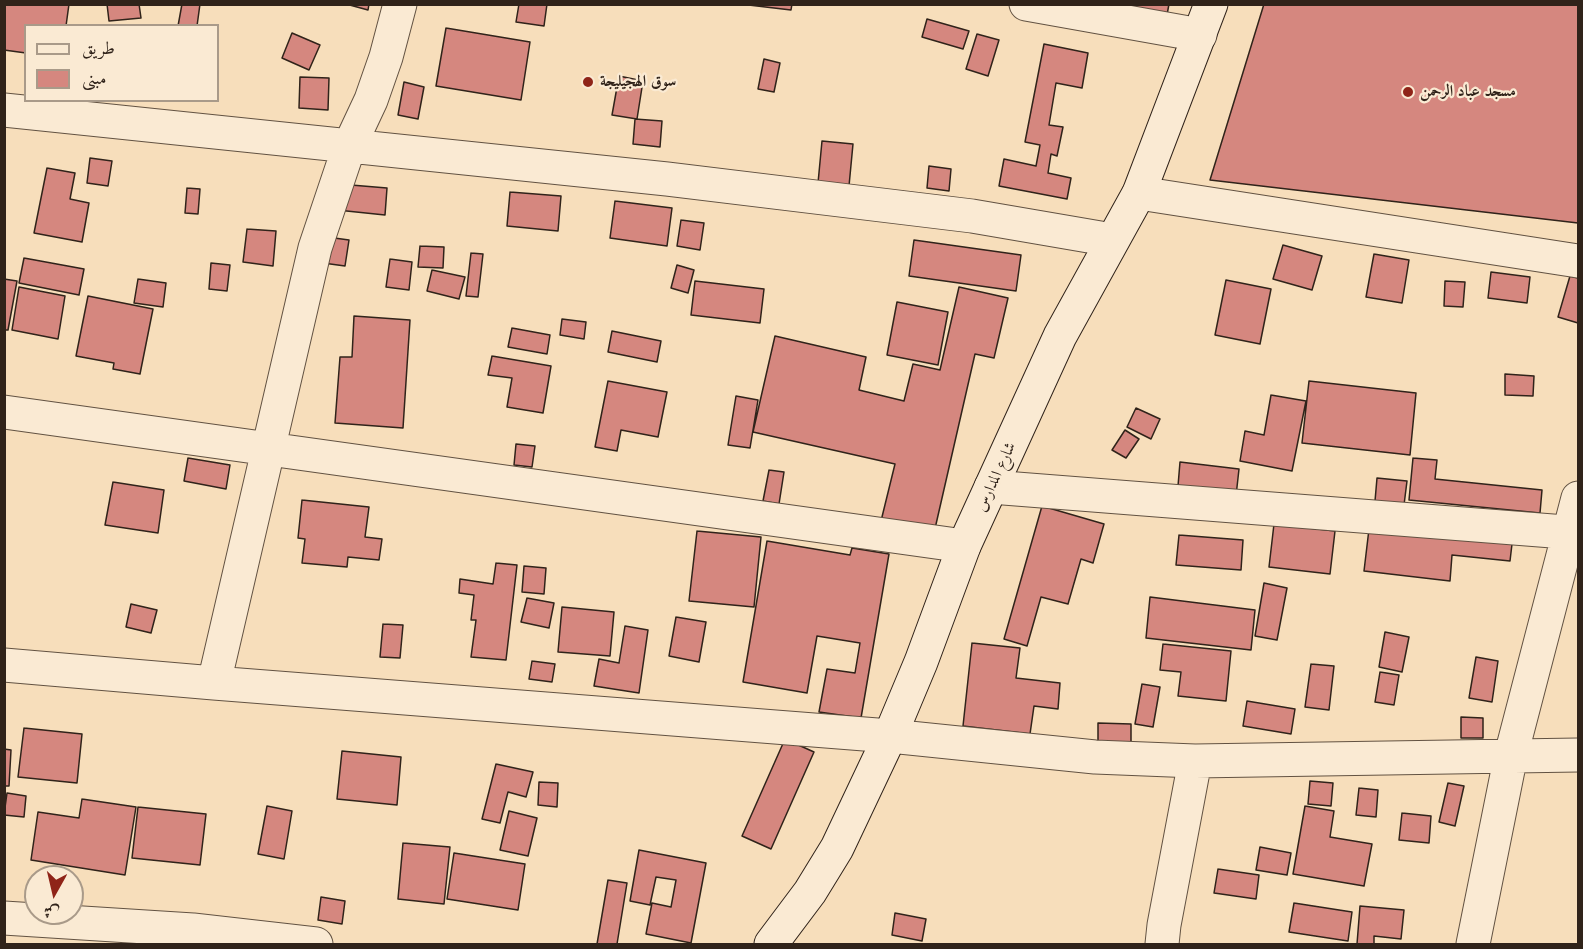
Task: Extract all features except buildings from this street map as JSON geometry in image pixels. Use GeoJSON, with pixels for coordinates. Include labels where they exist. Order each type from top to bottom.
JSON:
{"type":"FeatureCollection","features":[{"type":"Feature","properties":{"kind":"street"},"geometry":{"type":"LineString","coordinates":[[214,683],[315,248],[349,147],[371,100],[386,57],[400,4]]}},
{"type":"Feature","properties":{"kind":"street"},"geometry":{"type":"LineString","coordinates":[[1026,4],[1200,35]]}},
{"type":"Feature","properties":{"kind":"street","name":"شارع المدارس"},"geometry":{"type":"LineString","coordinates":[[771,945],[810,892],[837,848],[890,736],[921,662],[964,546],[1060,336],[1139,192],[1211,4]]}},
{"type":"Feature","properties":{"kind":"street"},"geometry":{"type":"LineString","coordinates":[[4,110],[667,179],[960,214],[1112,240]]}},
{"type":"Feature","properties":{"kind":"street"},"geometry":{"type":"LineString","coordinates":[[1139,192],[1578,261]]}},
{"type":"Feature","properties":{"kind":"street"},"geometry":{"type":"LineString","coordinates":[[4,412],[964,546]]}},
{"type":"Feature","properties":{"kind":"street"},"geometry":{"type":"LineString","coordinates":[[991,487],[1574,533]]}},
{"type":"Feature","properties":{"kind":"street"},"geometry":{"type":"LineString","coordinates":[[1473,945],[1511,755],[1574,533],[1578,498]]}},
{"type":"Feature","properties":{"kind":"street"},"geometry":{"type":"LineString","coordinates":[[4,665],[890,736],[1095,757],[1195,761],[1578,755]]}},
{"type":"Feature","properties":{"kind":"street"},"geometry":{"type":"LineString","coordinates":[[1162,945],[1195,761]]}},
{"type":"Feature","properties":{"kind":"street"},"geometry":{"type":"LineString","coordinates":[[4,918],[193,930],[279,943],[316,945]]}},
{"type":"Feature","properties":{"kind":"place","name":"سوق الهجيليجة"},"geometry":{"type":"Point","coordinates":[588,82]}},
{"type":"Feature","properties":{"kind":"place","name":"مسجد عباد الرحمن"},"geometry":{"type":"Point","coordinates":[1408,92]}}]}
